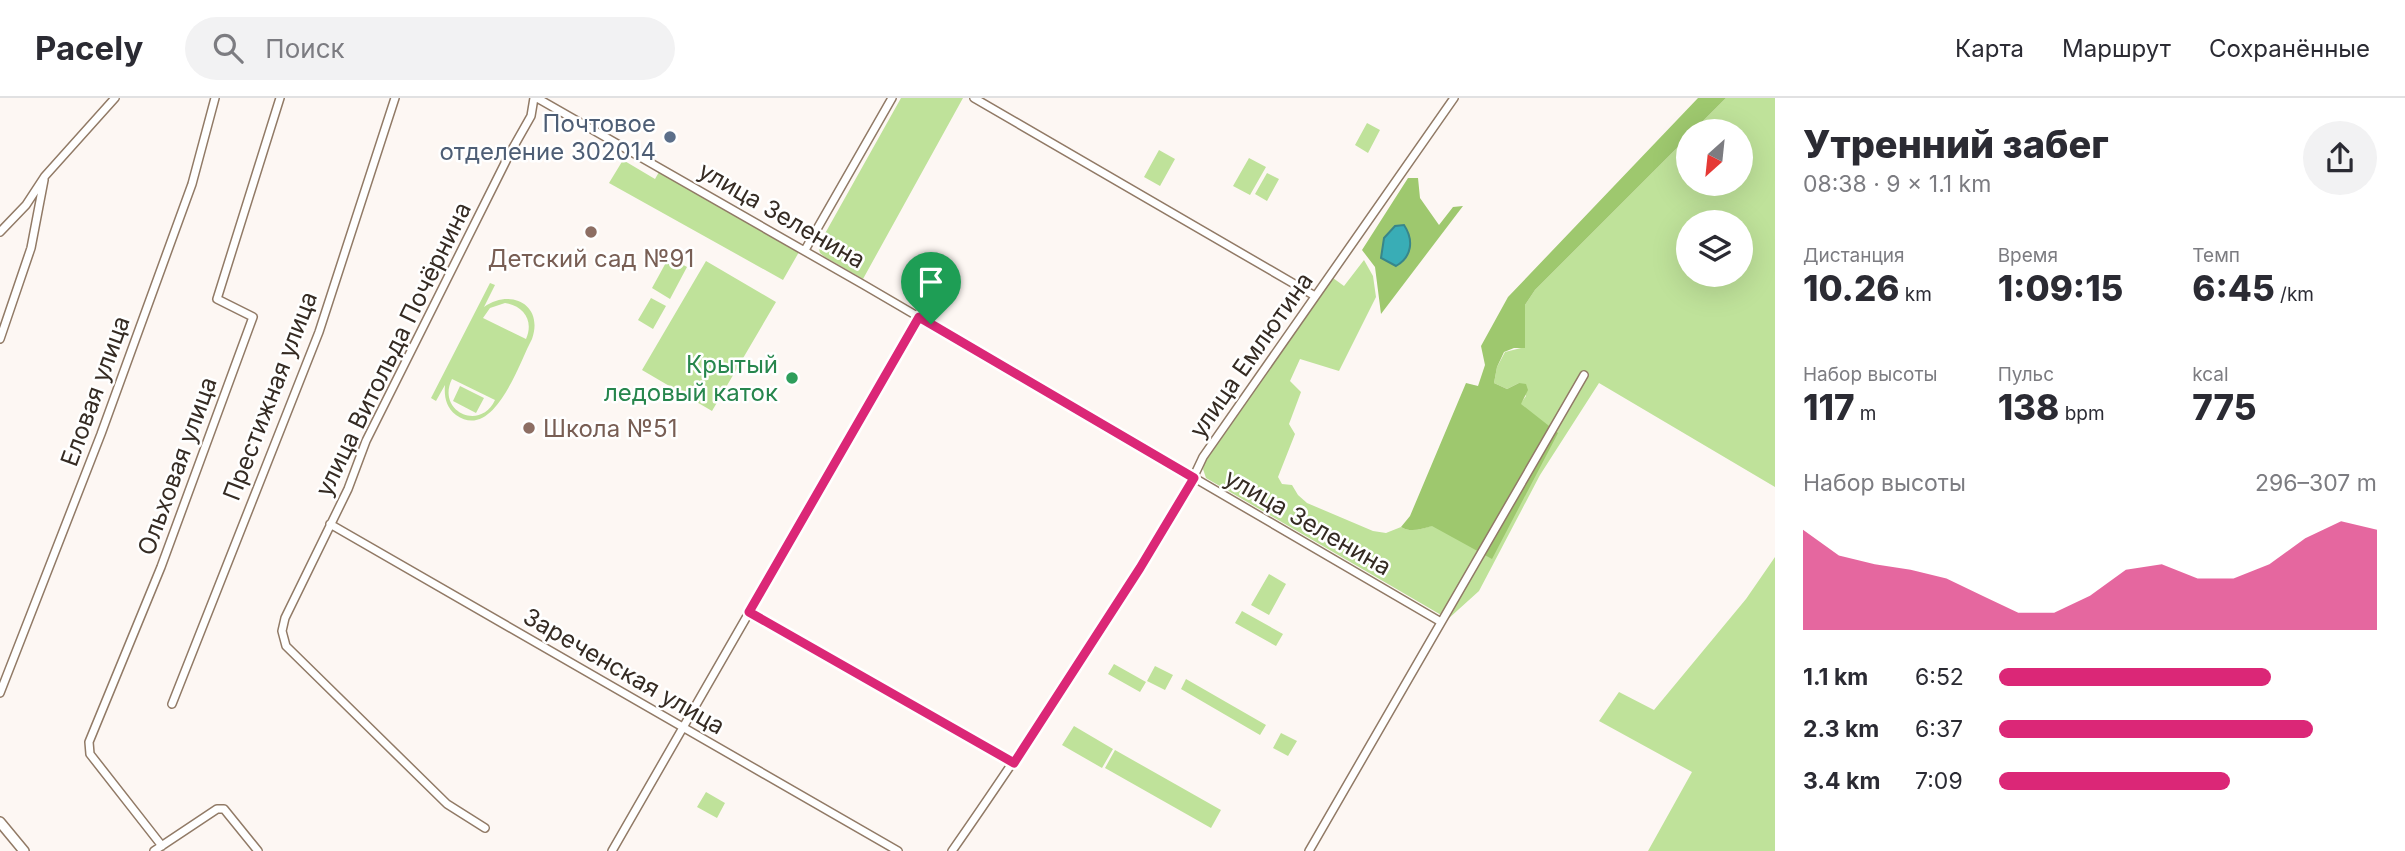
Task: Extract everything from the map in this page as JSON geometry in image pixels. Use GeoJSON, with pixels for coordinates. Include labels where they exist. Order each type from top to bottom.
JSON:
{"type":"FeatureCollection","features":[{"type":"Feature","properties":{"kind":"street"},"geometry":{"type":"LineString","coordinates":[[0,232],[26,205],[45,176],[115,98]]}},
{"type":"Feature","properties":{"kind":"street","name":"Еловая улица"},"geometry":{"type":"LineString","coordinates":[[0,693],[101,434],[187,198],[215,98]]}},
{"type":"Feature","properties":{"kind":"street","name":"Ольховая улица"},"geometry":{"type":"LineString","coordinates":[[162,846],[90,754],[89,742],[161,567],[253,317],[217,299],[279,98]]}},
{"type":"Feature","properties":{"kind":"street","name":"Престижная улица"},"geometry":{"type":"LineString","coordinates":[[172,704],[319,332],[395,98]]}},
{"type":"Feature","properties":{"kind":"street","name":"улица Зеленина"},"geometry":{"type":"LineString","coordinates":[[536,98],[805,250],[1441,622]]}},
{"type":"Feature","properties":{"kind":"street","name":"улица Витольда Почёрнина"},"geometry":{"type":"LineString","coordinates":[[485,828],[447,804],[286,646],[282,631],[285,618],[348,489],[366,441],[531,116],[536,98]]}},
{"type":"Feature","properties":{"kind":"street"},"geometry":{"type":"LineString","coordinates":[[805,250],[892,98]]}},
{"type":"Feature","properties":{"kind":"street"},"geometry":{"type":"LineString","coordinates":[[974,98],[1315,296]]}},
{"type":"Feature","properties":{"kind":"street","name":"улица Емлютина"},"geometry":{"type":"LineString","coordinates":[[952,851],[1014,763],[1134,578],[1194,478],[1203,457],[1454,98]]}},
{"type":"Feature","properties":{"kind":"street"},"geometry":{"type":"LineString","coordinates":[[0,339],[31,248],[45,176]]}},
{"type":"Feature","properties":{"kind":"street"},"geometry":{"type":"LineString","coordinates":[[612,851],[919,317]]}},
{"type":"Feature","properties":{"kind":"street"},"geometry":{"type":"LineString","coordinates":[[1309,851],[1584,375]]}},
{"type":"Feature","properties":{"kind":"street","name":"Зареченская улица"},"geometry":{"type":"LineString","coordinates":[[330,524],[898,851]]}},
{"type":"Feature","properties":{"kind":"street"},"geometry":{"type":"LineString","coordinates":[[749,612],[1014,763]]}},
{"type":"Feature","properties":{"kind":"street"},"geometry":{"type":"LineString","coordinates":[[154,851],[217,809],[224,809],[258,851]]}},
{"type":"Feature","properties":{"kind":"street"},"geometry":{"type":"LineString","coordinates":[[0,822],[24,851]]}},
{"type":"Feature","properties":{"kind":"green space"},"geometry":{"type":"Polygon","coordinates":[[[901,98],[963,98],[863,279],[825,257],[818,246],[901,98]]]}},
{"type":"Feature","properties":{"kind":"green space"},"geometry":{"type":"Polygon","coordinates":[[[1698,98],[1726,98],[1705,119],[1678,119],[1698,98]]]}},
{"type":"Feature","properties":{"kind":"green space"},"geometry":{"type":"Polygon","coordinates":[[[1726,98],[1775,98],[1775,487],[1599,383],[1540,475],[1479,591],[1448,619],[1206,478],[1203,469],[1205,462],[1333,278],[1344,286],[1364,260],[1373,276],[1376,297],[1339,371],[1300,359],[1290,381],[1301,392],[1289,424],[1295,434],[1278,477],[1282,484],[1292,485],[1307,503],[1373,531],[1386,533],[1401,527],[1412,530],[1431,526],[1526,396],[1519,383],[1507,389],[1494,383],[1497,367],[1505,352],[1525,347],[1525,305],[1535,290],[1676,149],[1676,196],[1754,196],[1754,119],[1705,119],[1726,98]]]}},
{"type":"Feature","properties":{"kind":"green space"},"geometry":{"type":"Polygon","coordinates":[[[1676,121],[1676,149],[1535,290],[1525,305],[1525,348],[1504,352],[1497,367],[1494,383],[1507,389],[1519,383],[1526,384],[1528,390],[1521,404],[1558,433],[1492,559],[1432,526],[1412,530],[1401,527],[1410,516],[1466,383],[1478,386],[1485,365],[1481,346],[1508,297],[1676,121]]]}},
{"type":"Feature","properties":{"kind":"green space"},"geometry":{"type":"Polygon","coordinates":[[[1367,123],[1380,130],[1368,153],[1355,145],[1367,123]]]}},
{"type":"Feature","properties":{"kind":"green space"},"geometry":{"type":"Polygon","coordinates":[[[1159,150],[1175,159],[1160,186],[1144,177],[1159,150]]]}},
{"type":"Feature","properties":{"kind":"green space"},"geometry":{"type":"Polygon","coordinates":[[[1249,158],[1266,167],[1250,195],[1233,186],[1249,158]]]}},
{"type":"Feature","properties":{"kind":"green space"},"geometry":{"type":"Polygon","coordinates":[[[623,160],[655,179],[659,172],[799,252],[783,280],[609,183],[623,160]]]}},
{"type":"Feature","properties":{"kind":"green space"},"geometry":{"type":"Polygon","coordinates":[[[1267,173],[1279,179],[1267,201],[1255,194],[1267,173]]]}},
{"type":"Feature","properties":{"kind":"green space"},"geometry":{"type":"Polygon","coordinates":[[[1408,178],[1418,178],[1420,198],[1439,225],[1453,207],[1463,206],[1381,314],[1375,267],[1362,250],[1408,178]]]}},
{"type":"Feature","properties":{"kind":"green space"},"geometry":{"type":"Polygon","coordinates":[[[669,257],[687,267],[670,299],[652,288],[669,257]]]}},
{"type":"Feature","properties":{"kind":"green space"},"geometry":{"type":"Polygon","coordinates":[[[706,261],[776,302],[712,411],[642,370],[706,261]]]}},
{"type":"Feature","properties":{"kind":"green space"},"geometry":{"type":"Polygon","coordinates":[[[490,283],[495,285],[484,307],[505,299],[523,303],[529,309],[534,327],[532,339],[512,381],[493,409],[482,418],[470,420],[456,415],[445,398],[445,385],[436,401],[431,398],[490,283]],[[505,303],[490,308],[483,318],[526,339],[529,326],[526,315],[517,307],[505,303]],[[452,379],[450,400],[462,414],[480,415],[488,410],[495,400],[452,379]]]}},
{"type":"Feature","properties":{"kind":"green space"},"geometry":{"type":"Polygon","coordinates":[[[651,298],[666,306],[653,329],[638,320],[651,298]]]}},
{"type":"Feature","properties":{"kind":"green space"},"geometry":{"type":"Polygon","coordinates":[[[460,386],[484,398],[476,413],[453,401],[460,386]]]}},
{"type":"Feature","properties":{"kind":"green space"},"geometry":{"type":"Polygon","coordinates":[[[1775,557],[1775,851],[1648,851],[1692,772],[1599,721],[1619,692],[1654,710],[1746,599],[1775,557]]]}},
{"type":"Feature","properties":{"kind":"green space"},"geometry":{"type":"Polygon","coordinates":[[[1269,574],[1286,584],[1269,615],[1251,605],[1269,574]]]}},
{"type":"Feature","properties":{"kind":"green space"},"geometry":{"type":"Polygon","coordinates":[[[1242,611],[1283,634],[1276,646],[1235,623],[1242,611]]]}},
{"type":"Feature","properties":{"kind":"green space"},"geometry":{"type":"Polygon","coordinates":[[[1114,664],[1146,682],[1140,692],[1108,674],[1114,664]]]}},
{"type":"Feature","properties":{"kind":"green space"},"geometry":{"type":"Polygon","coordinates":[[[1155,666],[1173,675],[1165,690],[1147,681],[1155,666]]]}},
{"type":"Feature","properties":{"kind":"green space"},"geometry":{"type":"Polygon","coordinates":[[[1186,679],[1266,725],[1260,735],[1181,689],[1186,679]]]}},
{"type":"Feature","properties":{"kind":"green space"},"geometry":{"type":"Polygon","coordinates":[[[1074,726],[1113,749],[1102,768],[1062,745],[1074,726]]]}},
{"type":"Feature","properties":{"kind":"green space"},"geometry":{"type":"Polygon","coordinates":[[[1281,733],[1297,741],[1288,756],[1273,748],[1281,733]]]}},
{"type":"Feature","properties":{"kind":"green space"},"geometry":{"type":"Polygon","coordinates":[[[1115,750],[1221,810],[1211,828],[1105,768],[1115,750]]]}},
{"type":"Feature","properties":{"kind":"green space"},"geometry":{"type":"Polygon","coordinates":[[[706,792],[725,803],[717,818],[697,807],[706,792]]]}},
{"type":"Feature","properties":{"kind":"water"},"geometry":{"type":"Polygon","coordinates":[[[1404,225],[1410,248],[1405,258],[1396,266],[1381,258],[1384,238],[1395,226],[1404,225]]]}},
{"type":"Feature","properties":{"kind":"place","name":"Почтовое отделение 302014"},"geometry":{"type":"Point","coordinates":[670,137]}},
{"type":"Feature","properties":{"kind":"place","name":"Детский сад №91"},"geometry":{"type":"Point","coordinates":[591,232]}},
{"type":"Feature","properties":{"kind":"place","name":"Крытый ледовый каток"},"geometry":{"type":"Point","coordinates":[792,378]}},
{"type":"Feature","properties":{"kind":"place","name":"Школа №51"},"geometry":{"type":"Point","coordinates":[529,428]}},
{"type":"Feature","properties":{"kind":"route"},"geometry":{"type":"LineString","coordinates":[[919,317],[931,324],[1194,478],[1140,568],[1014,763],[749,612],[919,317]]}}]}
